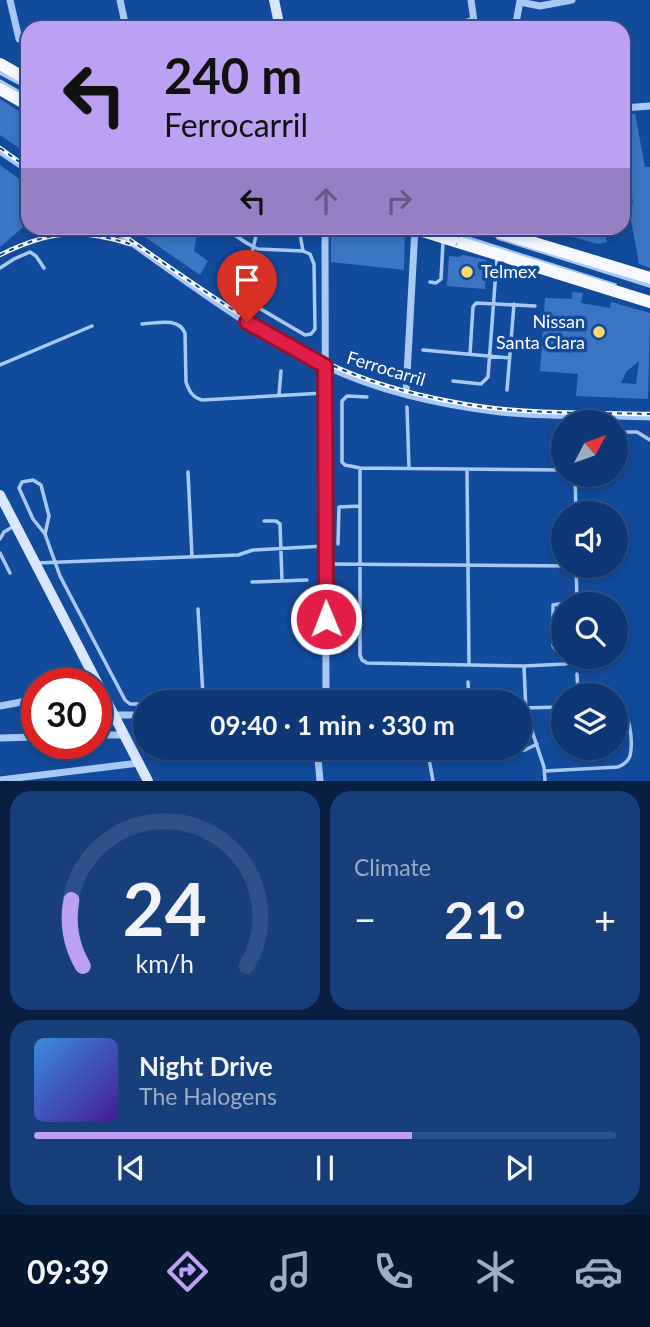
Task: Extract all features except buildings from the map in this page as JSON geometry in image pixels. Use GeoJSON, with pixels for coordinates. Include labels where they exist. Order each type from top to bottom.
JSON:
{"type":"FeatureCollection","features":[{"type":"Feature","properties":{"kind":"main road"},"geometry":{"type":"LineString","coordinates":[[0,64],[21,76]]}},
{"type":"Feature","properties":{"kind":"main road"},"geometry":{"type":"LineString","coordinates":[[0,89],[21,101]]}},
{"type":"Feature","properties":{"kind":"main road"},"geometry":{"type":"LineString","coordinates":[[452,235],[497,255],[650,302]]}},
{"type":"Feature","properties":{"kind":"main road"},"geometry":{"type":"LineString","coordinates":[[516,235],[650,278]]}},
{"type":"Feature","properties":{"kind":"street"},"geometry":{"type":"LineString","coordinates":[[10,0],[19,39]]}},
{"type":"Feature","properties":{"kind":"street"},"geometry":{"type":"LineString","coordinates":[[120,0],[124,21]]}},
{"type":"Feature","properties":{"kind":"street"},"geometry":{"type":"LineString","coordinates":[[274,0],[278,21]]}},
{"type":"Feature","properties":{"kind":"street"},"geometry":{"type":"LineString","coordinates":[[471,0],[474,21]]}},
{"type":"Feature","properties":{"kind":"street"},"geometry":{"type":"LineString","coordinates":[[516,21],[520,1],[542,6],[572,0]]}},
{"type":"Feature","properties":{"kind":"street"},"geometry":{"type":"LineString","coordinates":[[630,107],[650,106]]}},
{"type":"Feature","properties":{"kind":"street"},"geometry":{"type":"LineString","coordinates":[[0,151],[21,165]]}},
{"type":"Feature","properties":{"kind":"street","name":"Ferrocarril"},"geometry":{"type":"LineString","coordinates":[[121,235],[247,322],[325,366],[365,382],[454,405],[502,412],[650,416]]}},
{"type":"Feature","properties":{"kind":"street"},"geometry":{"type":"LineString","coordinates":[[325,235],[326,690]]}},
{"type":"Feature","properties":{"kind":"street"},"geometry":{"type":"LineString","coordinates":[[405,393],[414,235]]}},
{"type":"Feature","properties":{"kind":"street"},"geometry":{"type":"LineString","coordinates":[[0,495],[4,510],[16,526],[88,668]]}},
{"type":"Feature","properties":{"kind":"street"},"geometry":{"type":"LineString","coordinates":[[0,706],[21,702]]}},
{"type":"Feature","properties":{"kind":"street"},"geometry":{"type":"LineString","coordinates":[[112,712],[148,781]]}},
{"type":"Feature","properties":{"kind":"street"},"geometry":{"type":"LineString","coordinates":[[114,715],[133,715]]}},
{"type":"Feature","properties":{"kind":"street"},"geometry":{"type":"LineString","coordinates":[[112,734],[125,734]]}},
{"type":"Feature","properties":{"kind":"street"},"geometry":{"type":"LineString","coordinates":[[0,738],[21,737]]}},
{"type":"Feature","properties":{"kind":"street"},"geometry":{"type":"LineString","coordinates":[[318,760],[320,781]]}},
{"type":"Feature","properties":{"kind":"street"},"geometry":{"type":"LineString","coordinates":[[0,780],[42,778],[139,763]]}},
{"type":"Feature","properties":{"kind":"lane"},"geometry":{"type":"LineString","coordinates":[[0,73],[21,84]]}},
{"type":"Feature","properties":{"kind":"lane"},"geometry":{"type":"LineString","coordinates":[[0,81],[21,93]]}},
{"type":"Feature","properties":{"kind":"lane"},"geometry":{"type":"LineString","coordinates":[[233,235],[253,247],[303,251],[310,254],[314,264],[315,330],[308,335],[244,298],[242,293],[253,247],[256,235]]}},
{"type":"Feature","properties":{"kind":"lane"},"geometry":{"type":"LineString","coordinates":[[300,235],[303,251]]}},
{"type":"Feature","properties":{"kind":"lane"},"geometry":{"type":"LineString","coordinates":[[429,282],[436,283],[441,279],[443,235]]}},
{"type":"Feature","properties":{"kind":"lane"},"geometry":{"type":"LineString","coordinates":[[456,235],[650,296]]}},
{"type":"Feature","properties":{"kind":"lane"},"geometry":{"type":"LineString","coordinates":[[486,235],[650,286]]}},
{"type":"Feature","properties":{"kind":"lane"},"geometry":{"type":"LineString","coordinates":[[0,268],[30,252],[44,268]]}},
{"type":"Feature","properties":{"kind":"lane"},"geometry":{"type":"LineString","coordinates":[[453,381],[483,383],[488,377],[497,255]]}},
{"type":"Feature","properties":{"kind":"lane"},"geometry":{"type":"LineString","coordinates":[[470,354],[474,305],[478,302],[535,306]]}},
{"type":"Feature","properties":{"kind":"lane"},"geometry":{"type":"LineString","coordinates":[[507,390],[514,304]]}},
{"type":"Feature","properties":{"kind":"lane"},"geometry":{"type":"LineString","coordinates":[[142,324],[176,322],[182,326],[185,333],[186,382],[188,390],[196,398],[202,400],[325,393]]}},
{"type":"Feature","properties":{"kind":"lane"},"geometry":{"type":"LineString","coordinates":[[0,365],[92,326]]}},
{"type":"Feature","properties":{"kind":"lane"},"geometry":{"type":"LineString","coordinates":[[423,350],[510,358]]}},
{"type":"Feature","properties":{"kind":"lane"},"geometry":{"type":"LineString","coordinates":[[279,395],[281,371]]}},
{"type":"Feature","properties":{"kind":"lane"},"geometry":{"type":"LineString","coordinates":[[367,397],[347,396],[342,401],[342,462],[345,465],[360,468],[551,470]]}},
{"type":"Feature","properties":{"kind":"lane"},"geometry":{"type":"LineString","coordinates":[[407,407],[409,468]]}},
{"type":"Feature","properties":{"kind":"lane"},"geometry":{"type":"LineString","coordinates":[[628,432],[637,432],[650,440]]}},
{"type":"Feature","properties":{"kind":"lane"},"geometry":{"type":"LineString","coordinates":[[360,468],[362,660],[367,663],[551,665]]}},
{"type":"Feature","properties":{"kind":"lane"},"geometry":{"type":"LineString","coordinates":[[467,469],[469,664]]}},
{"type":"Feature","properties":{"kind":"lane"},"geometry":{"type":"LineString","coordinates":[[188,472],[192,557]]}},
{"type":"Feature","properties":{"kind":"lane"},"geometry":{"type":"LineString","coordinates":[[45,534],[49,516],[42,488],[37,481],[22,482],[19,488],[33,519],[45,534],[60,576],[125,700],[133,704]]}},
{"type":"Feature","properties":{"kind":"lane"},"geometry":{"type":"LineString","coordinates":[[338,544],[339,507],[360,506]]}},
{"type":"Feature","properties":{"kind":"lane"},"geometry":{"type":"LineString","coordinates":[[264,521],[280,523],[282,581]]}},
{"type":"Feature","properties":{"kind":"lane"},"geometry":{"type":"LineString","coordinates":[[0,539],[4,532],[16,526]]}},
{"type":"Feature","properties":{"kind":"lane"},"geometry":{"type":"LineString","coordinates":[[35,563],[239,555],[253,550],[325,546]]}},
{"type":"Feature","properties":{"kind":"lane"},"geometry":{"type":"LineString","coordinates":[[0,554],[10,573]]}},
{"type":"Feature","properties":{"kind":"lane"},"geometry":{"type":"LineString","coordinates":[[325,564],[551,566]]}},
{"type":"Feature","properties":{"kind":"lane"},"geometry":{"type":"LineString","coordinates":[[252,582],[307,580]]}},
{"type":"Feature","properties":{"kind":"lane"},"geometry":{"type":"LineString","coordinates":[[198,609],[203,690]]}},
{"type":"Feature","properties":{"kind":"lane"},"geometry":{"type":"LineString","coordinates":[[524,666],[525,690]]}},
{"type":"Feature","properties":{"kind":"lane"},"geometry":{"type":"LineString","coordinates":[[577,674],[578,683]]}},
{"type":"Feature","properties":{"kind":"lane"},"geometry":{"type":"LineString","coordinates":[[468,682],[468,690]]}},
{"type":"Feature","properties":{"kind":"lane"},"geometry":{"type":"LineString","coordinates":[[532,708],[551,707]]}},
{"type":"Feature","properties":{"kind":"lane"},"geometry":{"type":"LineString","coordinates":[[628,715],[628,760]]}},
{"type":"Feature","properties":{"kind":"lane"},"geometry":{"type":"LineString","coordinates":[[532,728],[545,771],[545,781]]}},
{"type":"Feature","properties":{"kind":"lane"},"geometry":{"type":"LineString","coordinates":[[532,746],[537,744]]}},
{"type":"Feature","properties":{"kind":"lane"},"geometry":{"type":"LineString","coordinates":[[430,760],[433,781]]}},
{"type":"Feature","properties":{"kind":"lane"},"geometry":{"type":"LineString","coordinates":[[545,771],[618,767],[628,760]]}},
{"type":"Feature","properties":{"kind":"path"},"geometry":{"type":"LineString","coordinates":[[456,246],[460,235]]}},
{"type":"Feature","properties":{"kind":"railway"},"geometry":{"type":"LineString","coordinates":[[0,148],[21,163]]}},
{"type":"Feature","properties":{"kind":"railway"},"geometry":{"type":"LineString","coordinates":[[0,255],[33,241],[59,235]]}},
{"type":"Feature","properties":{"kind":"railway"},"geometry":{"type":"LineString","coordinates":[[87,235],[130,244]]}},
{"type":"Feature","properties":{"kind":"railway"},"geometry":{"type":"LineString","coordinates":[[123,235],[269,332],[323,361],[371,381],[437,399],[502,409],[650,414]]}},
{"type":"Feature","properties":{"kind":"place","name":"Telmex"},"geometry":{"type":"Point","coordinates":[467,272]}},
{"type":"Feature","properties":{"kind":"place","name":"Nissan Santa Clara"},"geometry":{"type":"Point","coordinates":[599,332]}},
{"type":"Feature","properties":{"kind":"route"},"geometry":{"type":"LineString","coordinates":[[247,322],[325,366],[326,619]]}}]}
